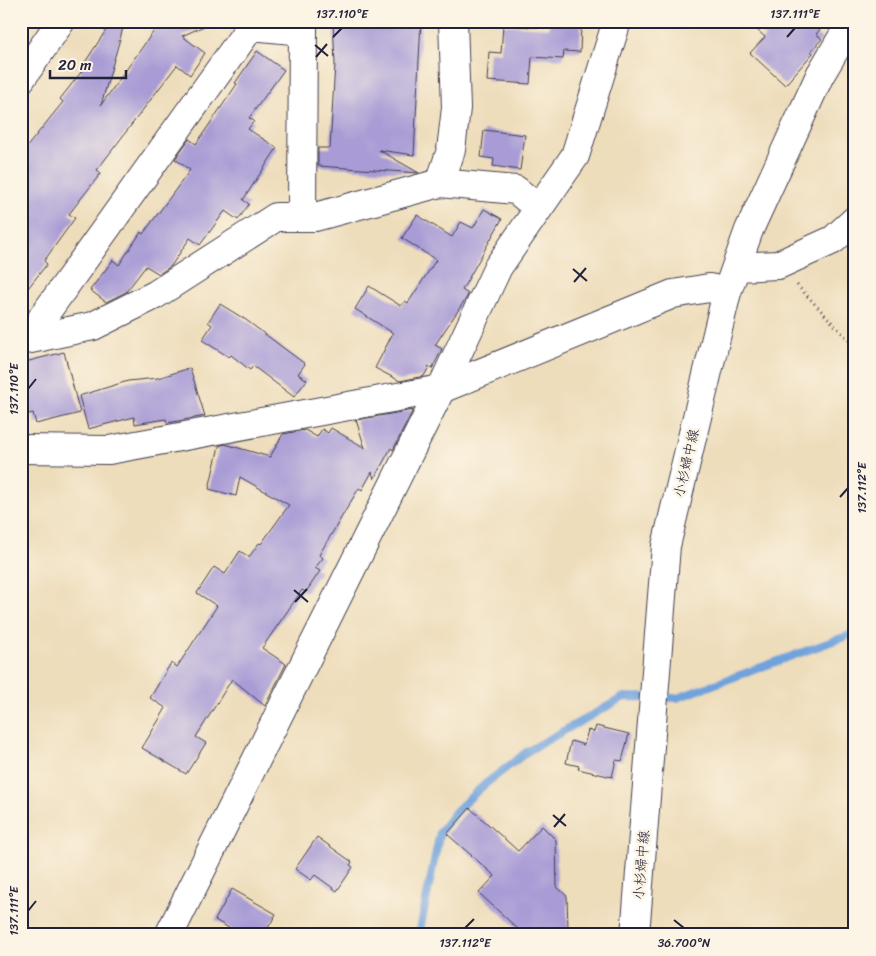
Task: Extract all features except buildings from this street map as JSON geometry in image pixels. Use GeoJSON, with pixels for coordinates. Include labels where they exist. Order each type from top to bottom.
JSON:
{"type":"FeatureCollection","features":[{"type":"Feature","properties":{"kind":"street"},"geometry":{"type":"LineString","coordinates":[[21,78],[61,21]]}},
{"type":"Feature","properties":{"kind":"street"},"geometry":{"type":"LineString","coordinates":[[440,184],[451,150],[456,108],[452,21]]}},
{"type":"Feature","properties":{"kind":"street"},"geometry":{"type":"LineString","coordinates":[[169,935],[441,389],[498,267],[575,156],[617,21]]}},
{"type":"Feature","properties":{"kind":"street","name":"小杉婦中線"},"geometry":{"type":"LineString","coordinates":[[636,935],[666,546],[727,292],[749,230],[820,75],[852,21]]}},
{"type":"Feature","properties":{"kind":"street"},"geometry":{"type":"LineString","coordinates":[[31,339],[42,318],[251,26],[303,26],[302,217]]}},
{"type":"Feature","properties":{"kind":"street"},"geometry":{"type":"LineString","coordinates":[[31,339],[93,326],[155,295],[276,217],[314,217],[440,184],[516,190],[538,208]]}},
{"type":"Feature","properties":{"kind":"street"},"geometry":{"type":"LineString","coordinates":[[737,266],[778,265],[833,240],[855,220]]}},
{"type":"Feature","properties":{"kind":"street"},"geometry":{"type":"LineString","coordinates":[[21,449],[109,450],[441,389],[673,294],[709,288],[727,292]]}},
{"type":"Feature","properties":{"kind":"path"},"geometry":{"type":"LineString","coordinates":[[778,265],[855,347]]}},
{"type":"Feature","properties":{"kind":"waterway"},"geometry":{"type":"LineString","coordinates":[[419,935],[440,832],[456,811],[484,785],[528,751],[624,697],[677,698],[855,633]]}}]}
